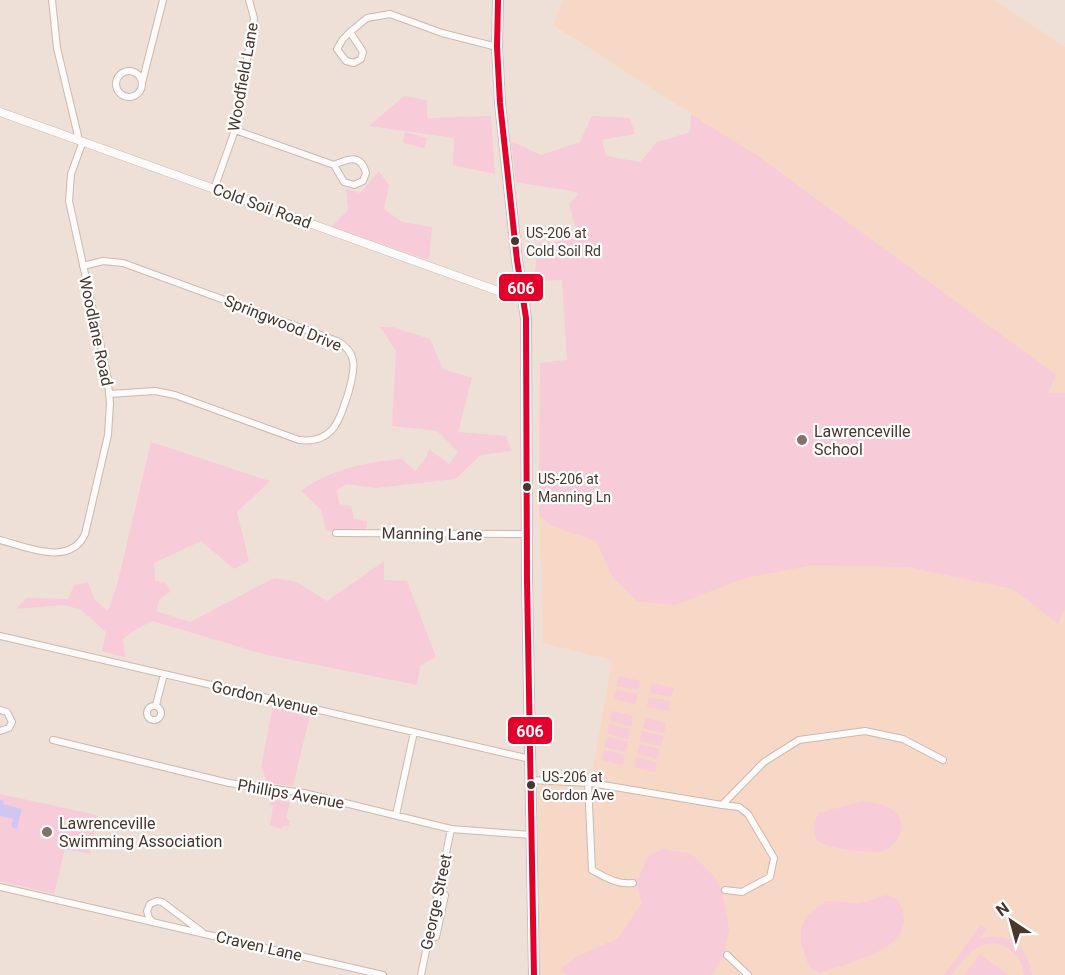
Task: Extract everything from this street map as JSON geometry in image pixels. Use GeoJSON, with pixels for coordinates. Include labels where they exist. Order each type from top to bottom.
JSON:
{"type":"FeatureCollection","features":[{"type":"Feature","properties":{"kind":"highway"},"geometry":{"type":"LineString","coordinates":[[498,0],[497,47],[504,138],[526,318],[534,975]]}},
{"type":"Feature","properties":{"kind":"street"},"geometry":{"type":"LineString","coordinates":[[52,0],[57,48],[81,141]]}},
{"type":"Feature","properties":{"kind":"street"},"geometry":{"type":"LineString","coordinates":[[142,83],[134,72],[125,72],[118,78],[116,87],[120,94],[130,97],[138,94],[142,83],[163,0]]}},
{"type":"Feature","properties":{"kind":"street","name":"Woodfield Lane"},"geometry":{"type":"LineString","coordinates":[[214,189],[235,130],[254,18],[249,0]]}},
{"type":"Feature","properties":{"kind":"street"},"geometry":{"type":"LineString","coordinates":[[350,32],[363,52],[361,59],[354,63],[346,61],[337,49],[350,32],[367,18],[390,14],[442,33],[497,47]]}},
{"type":"Feature","properties":{"kind":"street","name":"Cold Soil Road"},"geometry":{"type":"LineString","coordinates":[[0,112],[523,300]]}},
{"type":"Feature","properties":{"kind":"street"},"geometry":{"type":"LineString","coordinates":[[235,130],[334,165],[344,182],[354,185],[363,181],[366,173],[364,165],[358,159],[352,158],[334,165]]}},
{"type":"Feature","properties":{"kind":"street","name":"Woodlane Road"},"geometry":{"type":"LineString","coordinates":[[0,540],[62,553],[74,549],[83,540],[108,435],[109,394],[104,354],[82,266],[69,201],[71,174],[81,141]]}},
{"type":"Feature","properties":{"kind":"street","name":"Springwood Drive"},"geometry":{"type":"LineString","coordinates":[[82,266],[103,261],[123,263],[336,341],[351,353],[355,366],[338,424],[328,435],[314,441],[299,440],[166,392],[109,394]]}},
{"type":"Feature","properties":{"kind":"street","name":"Manning Lane"},"geometry":{"type":"LineString","coordinates":[[336,533],[527,534]]}},
{"type":"Feature","properties":{"kind":"street","name":"Gordon Avenue"},"geometry":{"type":"LineString","coordinates":[[0,636],[530,759]]}},
{"type":"Feature","properties":{"kind":"street"},"geometry":{"type":"LineString","coordinates":[[156,705],[164,674]]}},
{"type":"Feature","properties":{"kind":"street"},"geometry":{"type":"LineString","coordinates":[[0,710],[8,712],[12,722],[9,728],[0,731]]}},
{"type":"Feature","properties":{"kind":"street"},"geometry":{"type":"LineString","coordinates":[[722,805],[764,762],[799,740],[865,731],[903,739],[943,760]]}},
{"type":"Feature","properties":{"kind":"street"},"geometry":{"type":"LineString","coordinates":[[396,815],[414,732]]}},
{"type":"Feature","properties":{"kind":"street","name":"Phillips Avenue"},"geometry":{"type":"LineString","coordinates":[[52,740],[229,783],[304,793],[451,829],[531,835]]}},
{"type":"Feature","properties":{"kind":"street"},"geometry":{"type":"LineString","coordinates":[[530,780],[588,783],[739,807],[748,814],[774,858],[770,877],[742,892],[725,890]]}},
{"type":"Feature","properties":{"kind":"street"},"geometry":{"type":"LineString","coordinates":[[588,783],[592,870],[610,880],[626,884],[633,882]]}},
{"type":"Feature","properties":{"kind":"street","name":"George Street"},"geometry":{"type":"LineString","coordinates":[[421,975],[451,829]]}},
{"type":"Feature","properties":{"kind":"street","name":"Craven Lane"},"geometry":{"type":"LineString","coordinates":[[0,887],[383,975]]}},
{"type":"Feature","properties":{"kind":"street","name":"Craven Lane"},"geometry":{"type":"LineString","coordinates":[[152,921],[147,915],[148,907],[154,902],[162,902],[205,934]]}},
{"type":"Feature","properties":{"kind":"street"},"geometry":{"type":"LineString","coordinates":[[727,955],[748,975]]}},
{"type":"Feature","properties":{"kind":"shaded area","name":"Lawrenceville School"},"geometry":{"type":"Polygon","coordinates":[[[563,0],[995,0],[1065,47],[1065,975],[539,975],[536,787],[592,774],[612,660],[543,643],[539,516],[540,363],[567,360],[562,280],[534,281],[538,244],[590,237],[757,156],[553,25],[563,0]]]}},
{"type":"Feature","properties":{"kind":"shaded area"},"geometry":{"type":"Polygon","coordinates":[[[404,96],[427,100],[427,118],[491,116],[495,174],[453,165],[454,138],[369,126],[404,96]]]}},
{"type":"Feature","properties":{"kind":"shaded area"},"geometry":{"type":"Polygon","coordinates":[[[691,114],[758,156],[1056,375],[1048,393],[1065,393],[1065,609],[1058,624],[1013,589],[908,567],[813,565],[745,578],[675,605],[637,601],[613,578],[596,541],[552,526],[539,516],[540,363],[567,360],[562,280],[534,281],[538,244],[589,237],[577,232],[569,204],[579,193],[516,182],[511,141],[541,155],[580,142],[592,116],[630,118],[635,134],[602,140],[606,156],[640,162],[657,142],[690,132],[691,114]]]}},
{"type":"Feature","properties":{"kind":"shaded area"},"geometry":{"type":"Polygon","coordinates":[[[405,132],[427,138],[424,148],[403,143],[405,132]]]}},
{"type":"Feature","properties":{"kind":"shaded area"},"geometry":{"type":"Polygon","coordinates":[[[379,171],[389,185],[384,209],[402,222],[432,227],[429,260],[331,227],[348,210],[346,189],[360,193],[379,171]]]}},
{"type":"Feature","properties":{"kind":"shaded area"},"geometry":{"type":"Polygon","coordinates":[[[380,327],[393,327],[430,339],[443,369],[472,378],[458,432],[506,436],[512,451],[481,455],[455,479],[376,488],[346,484],[337,490],[339,504],[351,506],[354,519],[367,521],[366,531],[326,531],[321,510],[301,491],[312,483],[349,468],[389,460],[402,459],[415,471],[426,458],[429,449],[449,464],[458,452],[437,431],[392,426],[396,351],[380,327]]]}},
{"type":"Feature","properties":{"kind":"shaded area"},"geometry":{"type":"Polygon","coordinates":[[[151,442],[270,481],[237,512],[249,561],[234,569],[201,541],[154,563],[155,581],[165,582],[171,591],[160,599],[156,611],[190,622],[274,578],[297,582],[327,601],[384,561],[384,580],[407,581],[436,657],[420,666],[417,685],[267,655],[152,621],[123,639],[125,657],[102,651],[106,632],[80,609],[62,605],[16,609],[26,598],[68,599],[74,585],[88,582],[95,600],[108,611],[117,585],[151,442]]]}},
{"type":"Feature","properties":{"kind":"shaded area"},"geometry":{"type":"Polygon","coordinates":[[[619,676],[641,681],[638,690],[617,686],[619,676]]]}},
{"type":"Feature","properties":{"kind":"shaded area"},"geometry":{"type":"Polygon","coordinates":[[[652,683],[674,688],[671,697],[650,693],[652,683]]]}},
{"type":"Feature","properties":{"kind":"shaded area"},"geometry":{"type":"Polygon","coordinates":[[[616,690],[638,694],[635,704],[614,699],[616,690]]]}},
{"type":"Feature","properties":{"kind":"shaded area"},"geometry":{"type":"Polygon","coordinates":[[[649,697],[671,701],[668,711],[647,707],[649,697]]]}},
{"type":"Feature","properties":{"kind":"shaded area"},"geometry":{"type":"Polygon","coordinates":[[[273,706],[310,715],[293,786],[268,783],[261,767],[273,706]]]}},
{"type":"Feature","properties":{"kind":"shaded area"},"geometry":{"type":"Polygon","coordinates":[[[612,711],[633,716],[631,726],[610,721],[612,711]]]}},
{"type":"Feature","properties":{"kind":"shaded area"},"geometry":{"type":"Polygon","coordinates":[[[645,718],[666,723],[664,733],[643,728],[645,718]]]}},
{"type":"Feature","properties":{"kind":"shaded area"},"geometry":{"type":"Polygon","coordinates":[[[609,724],[630,729],[628,739],[607,734],[609,724]]]}},
{"type":"Feature","properties":{"kind":"shaded area"},"geometry":{"type":"Polygon","coordinates":[[[642,731],[663,736],[661,746],[640,741],[642,731]]]}},
{"type":"Feature","properties":{"kind":"shaded area"},"geometry":{"type":"Polygon","coordinates":[[[607,737],[628,742],[626,752],[604,747],[607,737]]]}},
{"type":"Feature","properties":{"kind":"shaded area"},"geometry":{"type":"Polygon","coordinates":[[[639,744],[660,749],[658,759],[637,754],[639,744]]]}},
{"type":"Feature","properties":{"kind":"shaded area"},"geometry":{"type":"Polygon","coordinates":[[[604,750],[625,755],[623,765],[602,760],[604,750]]]}},
{"type":"Feature","properties":{"kind":"shaded area"},"geometry":{"type":"Polygon","coordinates":[[[636,757],[657,762],[655,772],[634,767],[636,757]]]}},
{"type":"Feature","properties":{"kind":"shaded area","name":"Lawrenceville Swimming Association"},"geometry":{"type":"Polygon","coordinates":[[[0,794],[97,815],[90,854],[65,849],[54,894],[0,881],[0,794]]]}},
{"type":"Feature","properties":{"kind":"shaded area"},"geometry":{"type":"Polygon","coordinates":[[[270,799],[290,802],[286,818],[290,821],[289,826],[283,826],[281,829],[270,825],[273,806],[270,806],[270,799]]]}},
{"type":"Feature","properties":{"kind":"shaded area"},"geometry":{"type":"Polygon","coordinates":[[[0,800],[4,801],[3,804],[22,809],[17,829],[11,827],[13,819],[0,816],[0,800]]]}},
{"type":"Feature","properties":{"kind":"shaded area"},"geometry":{"type":"Polygon","coordinates":[[[862,801],[886,806],[898,815],[901,821],[900,832],[890,847],[878,852],[860,851],[829,846],[817,840],[814,830],[818,813],[862,801]]]}},
{"type":"Feature","properties":{"kind":"shaded area"},"geometry":{"type":"Polygon","coordinates":[[[663,849],[692,854],[715,877],[722,891],[729,930],[724,954],[712,975],[569,975],[559,970],[576,957],[618,938],[642,903],[636,883],[648,856],[663,849]]]}},
{"type":"Feature","properties":{"kind":"shaded area"},"geometry":{"type":"Polygon","coordinates":[[[886,895],[897,899],[904,915],[902,929],[895,940],[882,950],[867,957],[820,973],[809,967],[801,942],[801,929],[806,916],[826,901],[857,903],[886,895]]]}},
{"type":"Feature","properties":{"kind":"shaded area"},"geometry":{"type":"Polygon","coordinates":[[[981,925],[986,929],[980,939],[1000,937],[1015,943],[1026,956],[1032,975],[1024,975],[1022,966],[1013,952],[1006,947],[990,943],[973,950],[952,975],[944,975],[981,925]]]}},
{"type":"Feature","properties":{"kind":"shaded area"},"geometry":{"type":"Polygon","coordinates":[[[980,954],[1008,975],[964,975],[980,954]]]}},
{"type":"Feature","properties":{"kind":"transit line","name":"606"},"geometry":{"type":"LineString","coordinates":[[498,0],[497,47],[500,103],[517,260],[526,318],[527,580],[534,975]]}},
{"type":"Feature","properties":{"kind":"place","name":"US-206 at Cold Soil Rd"},"geometry":{"type":"Point","coordinates":[515,241]}},
{"type":"Feature","properties":{"kind":"place","name":"Lawrenceville School"},"geometry":{"type":"Point","coordinates":[802,440]}},
{"type":"Feature","properties":{"kind":"place","name":"US-206 at Manning Ln"},"geometry":{"type":"Point","coordinates":[527,487]}},
{"type":"Feature","properties":{"kind":"place","name":"US-206 at Gordon Ave"},"geometry":{"type":"Point","coordinates":[531,785]}},
{"type":"Feature","properties":{"kind":"place","name":"Lawrenceville Swimming Association"},"geometry":{"type":"Point","coordinates":[47,832]}}]}
